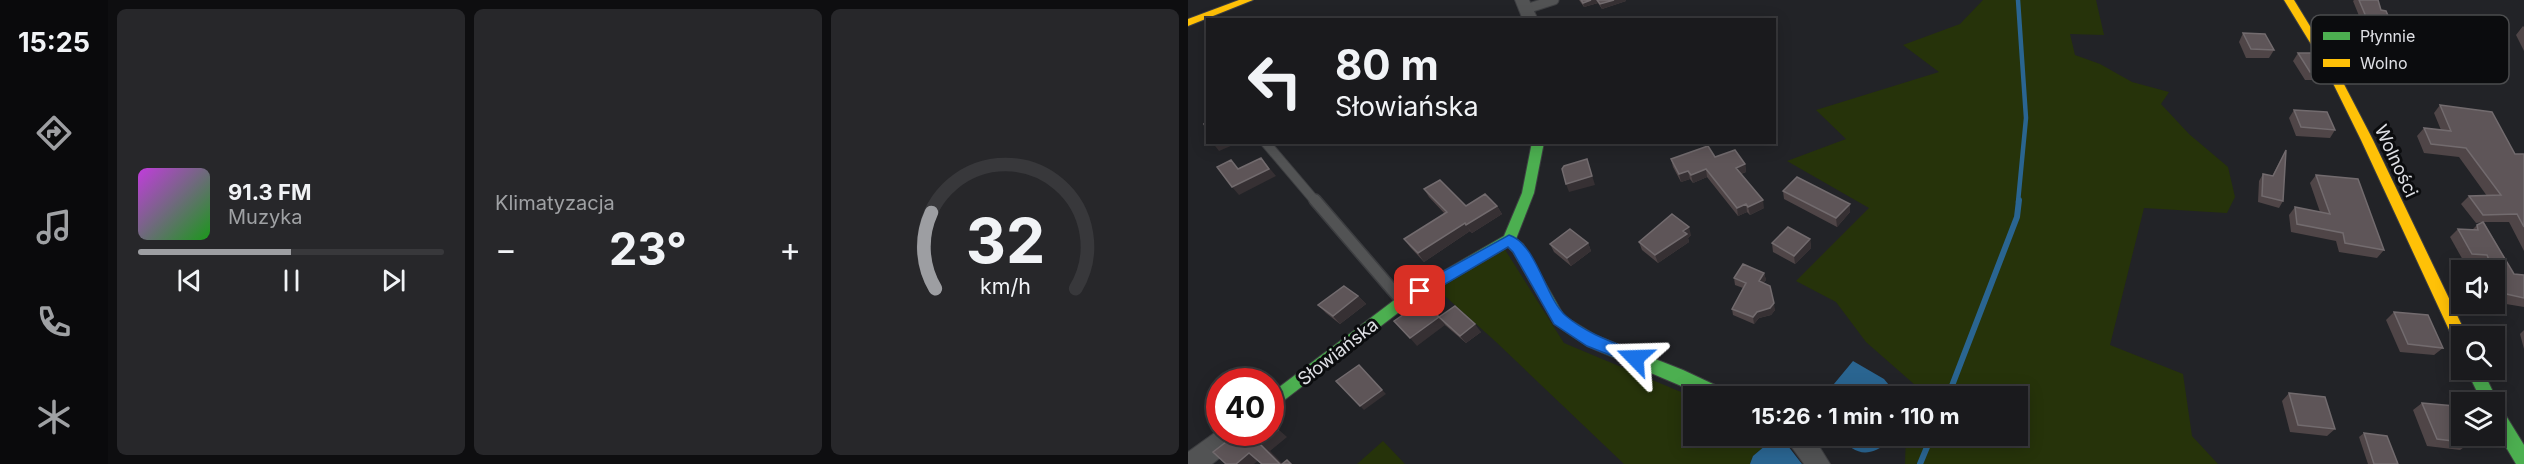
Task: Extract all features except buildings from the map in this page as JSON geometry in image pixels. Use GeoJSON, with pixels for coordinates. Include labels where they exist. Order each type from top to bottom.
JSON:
{"type":"FeatureCollection","features":[{"type":"Feature","properties":{"kind":"street"},"geometry":{"type":"LineString","coordinates":[[1188,22],[1248,0]]}},
{"type":"Feature","properties":{"kind":"street","name":"Wolności"},"geometry":{"type":"LineString","coordinates":[[2289,0],[2311,36]]}},
{"type":"Feature","properties":{"kind":"street","name":"Wolności"},"geometry":{"type":"LineString","coordinates":[[2338,84],[2454,326]]}},
{"type":"Feature","properties":{"kind":"street"},"geometry":{"type":"LineString","coordinates":[[1538,144],[1526,204],[1509,240],[1518,248],[1559,320],[1592,341],[1701,386]]}},
{"type":"Feature","properties":{"kind":"street","name":"Słowiańska"},"geometry":{"type":"LineString","coordinates":[[1284,393],[1402,302],[1509,240]]}},
{"type":"Feature","properties":{"kind":"street"},"geometry":{"type":"LineString","coordinates":[[2505,430],[2524,462]]}},
{"type":"Feature","properties":{"kind":"street"},"geometry":{"type":"LineString","coordinates":[[1192,464],[1216,446]]}},
{"type":"Feature","properties":{"kind":"street"},"geometry":{"type":"LineString","coordinates":[[1806,446],[1818,464]]}},
{"type":"Feature","properties":{"kind":"lane"},"geometry":{"type":"LineString","coordinates":[[1526,9],[1554,0]]}},
{"type":"Feature","properties":{"kind":"lane"},"geometry":{"type":"LineString","coordinates":[[1267,144],[1402,302]]}},
{"type":"Feature","properties":{"kind":"green space"},"geometry":{"type":"Polygon","coordinates":[[[1983,0],[2096,0],[2104,35],[2070,34],[2075,55],[2100,64],[2132,82],[2169,92],[2161,104],[2189,134],[2228,167],[2235,197],[2227,213],[2144,208],[2110,345],[2183,374],[2192,436],[2218,464],[1905,464],[1906,446],[2028,446],[2028,386],[1915,386],[1866,342],[1836,302],[1796,281],[1869,208],[1787,161],[1846,139],[1816,110],[1939,72],[1903,45],[1960,24],[1983,0]]]}},
{"type":"Feature","properties":{"kind":"green space"},"geometry":{"type":"Polygon","coordinates":[[[1504,248],[1564,343],[1683,393],[1683,446],[1765,446],[1753,456],[1750,464],[1624,464],[1436,288],[1504,248]]]}},
{"type":"Feature","properties":{"kind":"green space"},"geometry":{"type":"Polygon","coordinates":[[[1383,441],[1405,464],[1357,464],[1383,441]]]}},
{"type":"Feature","properties":{"kind":"water"},"geometry":{"type":"Polygon","coordinates":[[[1853,361],[1884,379],[1890,386],[1832,386],[1853,361]]]}},
{"type":"Feature","properties":{"kind":"water"},"geometry":{"type":"Polygon","coordinates":[[[1765,446],[1788,446],[1802,464],[1750,464],[1753,456],[1765,446]]]}},
{"type":"Feature","properties":{"kind":"water"},"geometry":{"type":"Polygon","coordinates":[[[1849,446],[1884,446],[1868,452],[1849,446]]]}},
{"type":"Feature","properties":{"kind":"waterway"},"geometry":{"type":"LineString","coordinates":[[2018,0],[2026,118],[2018,202]]}},
{"type":"Feature","properties":{"kind":"waterway"},"geometry":{"type":"LineString","coordinates":[[1952,386],[2017,217],[2019,200]]}},
{"type":"Feature","properties":{"kind":"waterway"},"geometry":{"type":"LineString","coordinates":[[1920,464],[1927,446]]}},
{"type":"Feature","properties":{"kind":"traffic: fast"},"geometry":{"type":"LineString","coordinates":[[1284,393],[1402,302],[1509,240],[1528,193],[1538,144]]}},
{"type":"Feature","properties":{"kind":"traffic: fast"},"geometry":{"type":"LineString","coordinates":[[1509,240],[1518,248],[1559,320],[1592,341],[1701,386]]}},
{"type":"Feature","properties":{"kind":"traffic: fast"},"geometry":{"type":"LineString","coordinates":[[2479,380],[2485,392]]}},
{"type":"Feature","properties":{"kind":"traffic: fast"},"geometry":{"type":"LineString","coordinates":[[2505,429],[2524,461]]}},
{"type":"Feature","properties":{"kind":"traffic: slow"},"geometry":{"type":"LineString","coordinates":[[1188,23],[1248,0]]}},
{"type":"Feature","properties":{"kind":"traffic: slow"},"geometry":{"type":"LineString","coordinates":[[2289,0],[2311,36]]}},
{"type":"Feature","properties":{"kind":"traffic: slow"},"geometry":{"type":"LineString","coordinates":[[2339,84],[2454,326]]}},
{"type":"Feature","properties":{"kind":"route"},"geometry":{"type":"LineString","coordinates":[[1420,291],[1509,240],[1518,248],[1559,320],[1592,341],[1635,358]]}}]}
